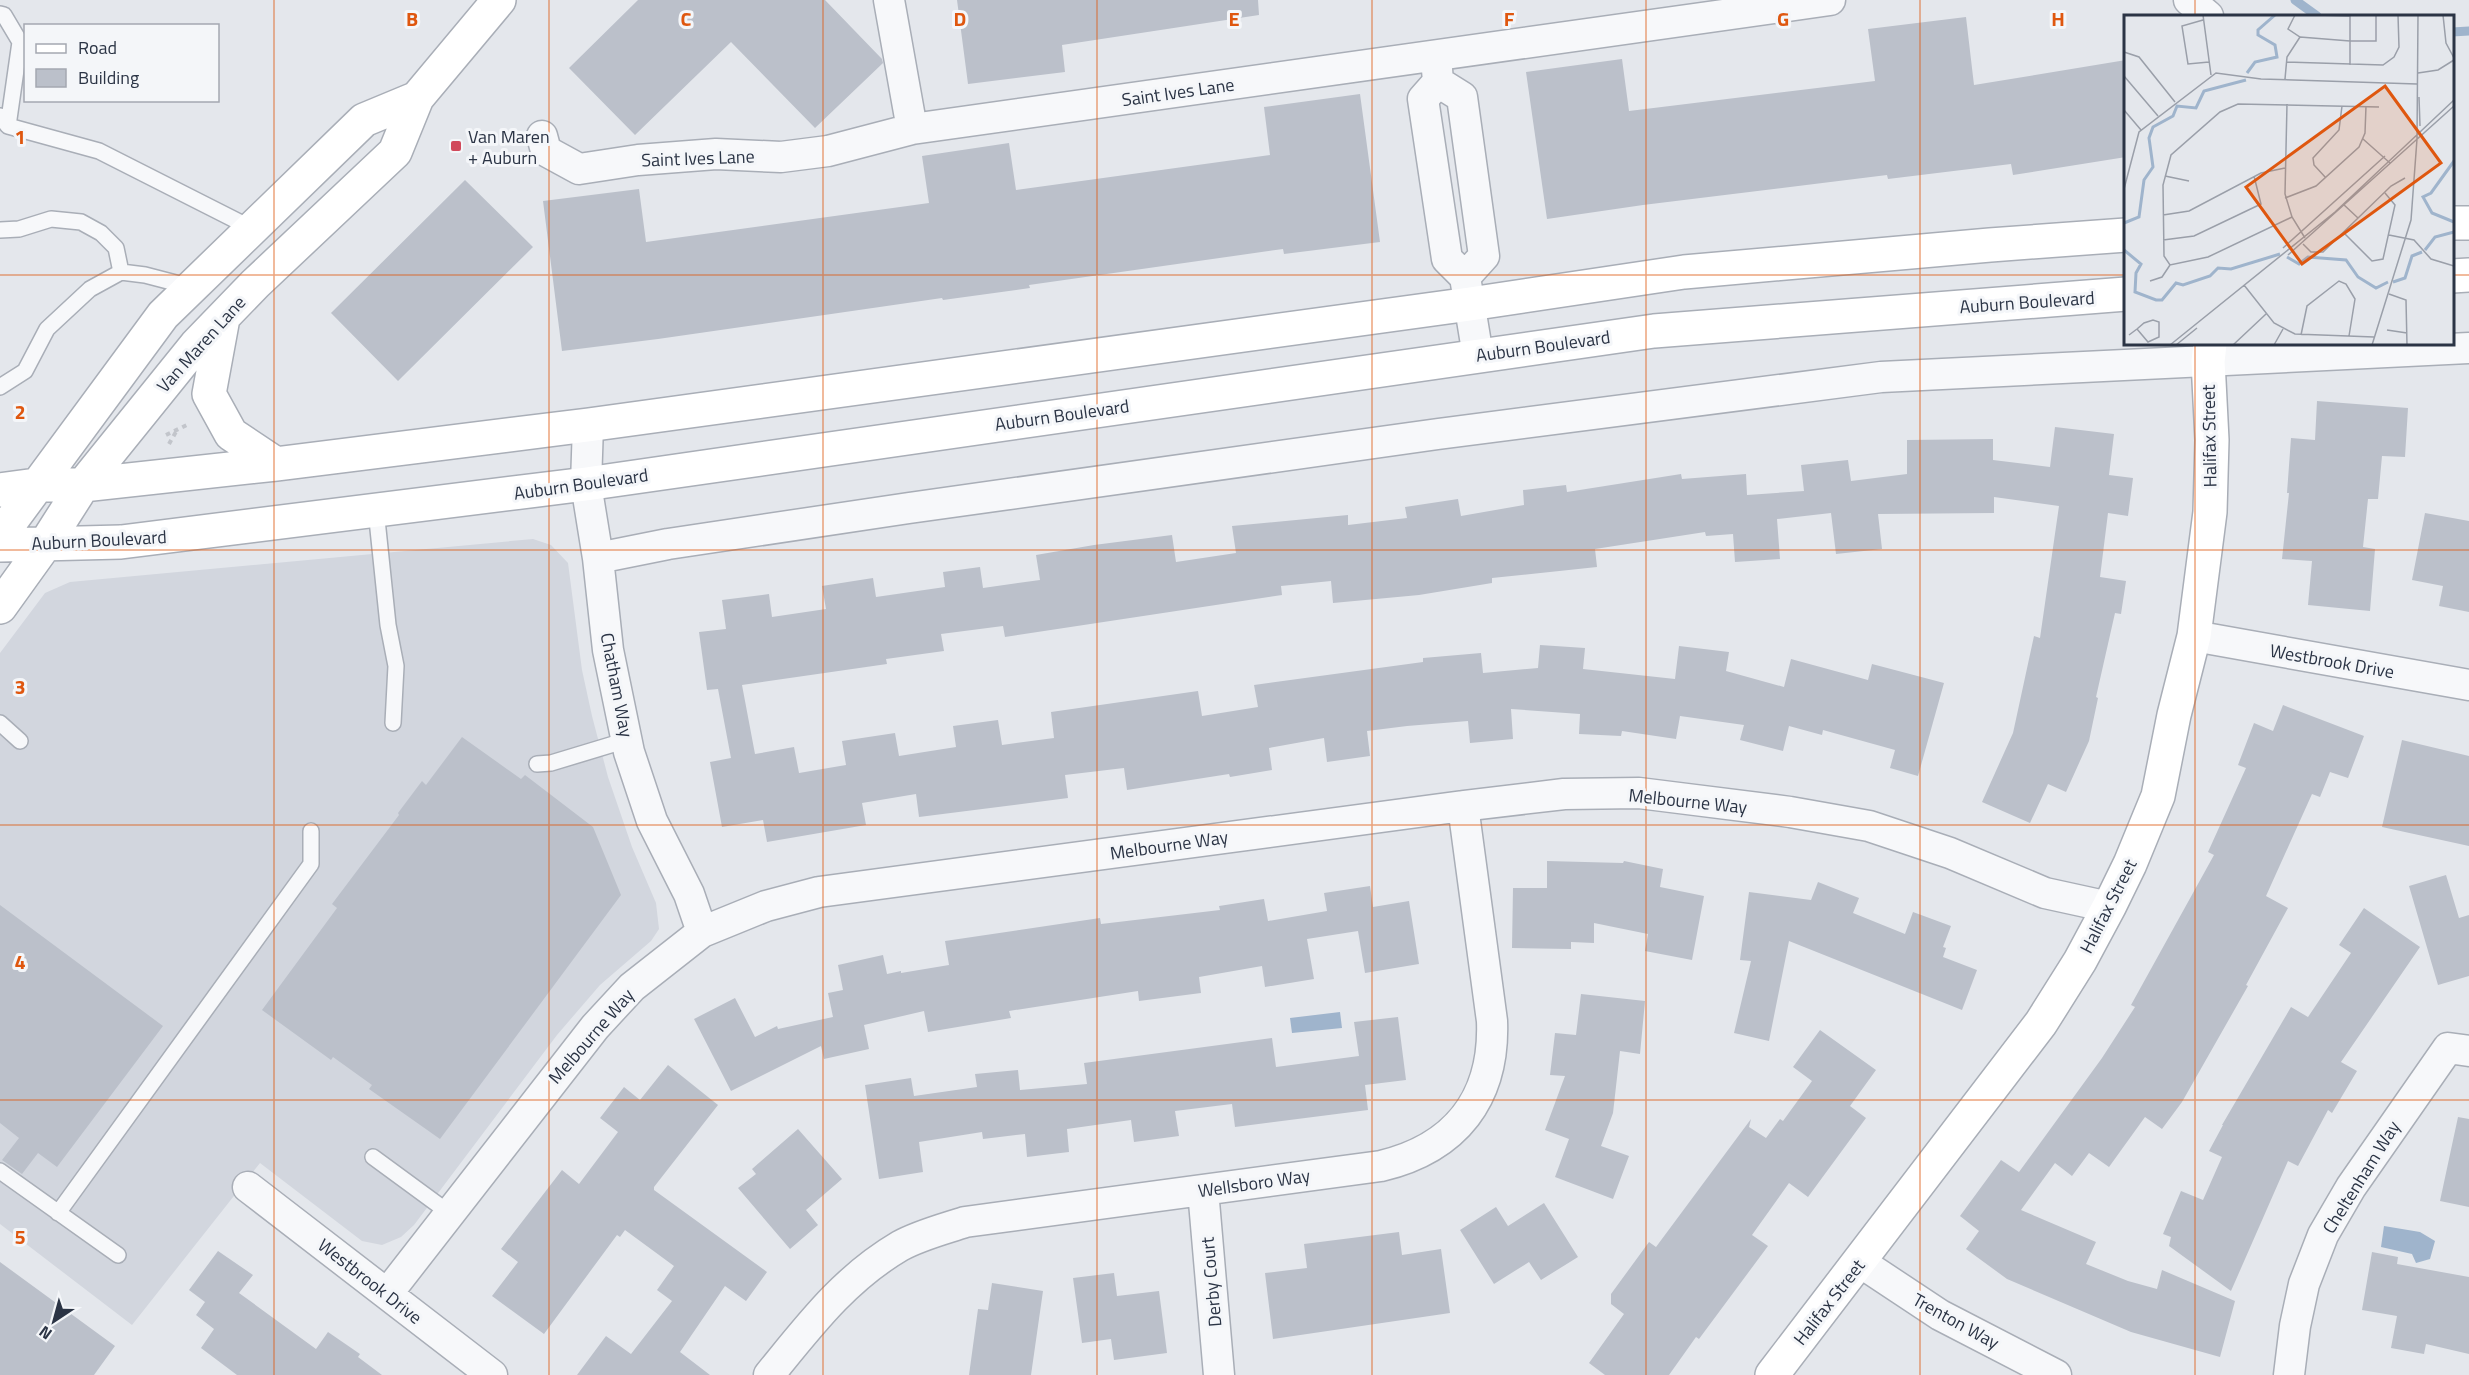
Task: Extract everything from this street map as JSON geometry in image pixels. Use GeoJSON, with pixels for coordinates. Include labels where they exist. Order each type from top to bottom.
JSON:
{"type":"FeatureCollection","features":[{"type":"Feature","properties":{"kind":"main road","name":"Van Maren Lane"},"geometry":{"type":"LineString","coordinates":[[0,607],[46,543],[83,485],[196,345],[255,284],[395,152],[417,98],[499,0]]}},
{"type":"Feature","properties":{"kind":"main road","name":"Van Maren Lane"},"geometry":{"type":"LineString","coordinates":[[0,536],[163,315],[364,120],[417,98]]}},
{"type":"Feature","properties":{"kind":"main road"},"geometry":{"type":"LineString","coordinates":[[0,490],[36,485],[83,485],[276,464],[588,425],[1468,290],[2124,235]]}},
{"type":"Feature","properties":{"kind":"main road"},"geometry":{"type":"LineString","coordinates":[[2454,276],[2469,275]]}},
{"type":"Feature","properties":{"kind":"main road","name":"Auburn Boulevard"},"geometry":{"type":"LineString","coordinates":[[0,545],[121,542],[586,484],[1654,331],[2124,294]]}},
{"type":"Feature","properties":{"kind":"main road"},"geometry":{"type":"LineString","coordinates":[[223,318],[209,394],[231,434],[276,464]]}},
{"type":"Feature","properties":{"kind":"main road","name":"Halifax Street"},"geometry":{"type":"LineString","coordinates":[[1772,1375],[2041,1023],[2080,962],[2130,864],[2158,796],[2174,716],[2194,636],[2210,512],[2212,440],[2209,352]]}},
{"type":"Feature","properties":{"kind":"street"},"geometry":{"type":"LineString","coordinates":[[889,0],[912,129]]}},
{"type":"Feature","properties":{"kind":"street","name":"Saint Ives Lane"},"geometry":{"type":"LineString","coordinates":[[542,136],[546,151],[579,169],[638,160],[716,154],[781,157],[828,151],[912,129],[1437,69],[1718,8],[1830,0]]}},
{"type":"Feature","properties":{"kind":"street"},"geometry":{"type":"LineString","coordinates":[[2189,0],[2207,15]]}},
{"type":"Feature","properties":{"kind":"street"},"geometry":{"type":"LineString","coordinates":[[1468,290],[1484,256],[1462,97],[1437,69],[1423,99],[1447,259],[1468,290],[1478,356]]}},
{"type":"Feature","properties":{"kind":"street"},"geometry":{"type":"LineString","coordinates":[[598,558],[668,544],[909,508],[1426,436],[1881,377],[2209,352],[2469,348]]}},
{"type":"Feature","properties":{"kind":"street","name":"Chatham Way"},"geometry":{"type":"LineString","coordinates":[[588,425],[586,484],[598,558],[608,650],[627,740],[652,821],[688,894],[702,932]]}},
{"type":"Feature","properties":{"kind":"street","name":"Westbrook Drive"},"geometry":{"type":"LineString","coordinates":[[2194,636],[2469,685]]}},
{"type":"Feature","properties":{"kind":"street","name":"Melbourne Way"},"geometry":{"type":"LineString","coordinates":[[387,1294],[448,1212],[612,1006],[632,987],[702,932],[766,906],[819,892],[1462,806],[1564,794],[1639,793],[1790,812],[1869,826],[1950,853],[2045,893],[2109,907]]}},
{"type":"Feature","properties":{"kind":"street","name":"Wellsboro Way"},"geometry":{"type":"LineString","coordinates":[[769,1375],[845,1285],[901,1245],[922,1236],[965,1222],[1381,1166],[1403,1161],[1442,1140],[1459,1125],[1473,1107],[1483,1087],[1493,1044],[1462,806]]}},
{"type":"Feature","properties":{"kind":"street","name":"Cheltenham Way"},"geometry":{"type":"LineString","coordinates":[[2289,1375],[2295,1326],[2304,1284],[2323,1235],[2351,1187],[2448,1048],[2469,1051]]}},
{"type":"Feature","properties":{"kind":"street","name":"Westbrook Drive"},"geometry":{"type":"LineString","coordinates":[[248,1187],[492,1375]]}},
{"type":"Feature","properties":{"kind":"street","name":"Derby Court"},"geometry":{"type":"LineString","coordinates":[[1203,1190],[1220,1375]]}},
{"type":"Feature","properties":{"kind":"street","name":"Trenton Way"},"geometry":{"type":"LineString","coordinates":[[1860,1262],[1940,1315],[2056,1375]]}},
{"type":"Feature","properties":{"kind":"lane"},"geometry":{"type":"LineString","coordinates":[[0,14],[4,15],[20,42],[4,121],[99,151],[251,228]]}},
{"type":"Feature","properties":{"kind":"lane"},"geometry":{"type":"LineString","coordinates":[[0,230],[19,229],[51,219],[81,222],[101,233],[116,248],[121,272]]}},
{"type":"Feature","properties":{"kind":"lane"},"geometry":{"type":"LineString","coordinates":[[0,387],[25,371],[47,329],[90,290],[121,272],[145,275],[192,287]]}},
{"type":"Feature","properties":{"kind":"lane"},"geometry":{"type":"LineString","coordinates":[[376,510],[388,625],[396,666],[393,723]]}},
{"type":"Feature","properties":{"kind":"lane"},"geometry":{"type":"LineString","coordinates":[[0,723],[20,741]]}},
{"type":"Feature","properties":{"kind":"lane"},"geometry":{"type":"LineString","coordinates":[[537,764],[551,763],[627,740]]}},
{"type":"Feature","properties":{"kind":"lane"},"geometry":{"type":"LineString","coordinates":[[58,1213],[311,864],[311,831]]}},
{"type":"Feature","properties":{"kind":"lane"},"geometry":{"type":"LineString","coordinates":[[373,1158],[448,1212]]}},
{"type":"Feature","properties":{"kind":"lane"},"geometry":{"type":"LineString","coordinates":[[0,1170],[118,1255]]}},
{"type":"Feature","properties":{"kind":"path"},"geometry":{"type":"LineString","coordinates":[[160,438],[198,420]]}},
{"type":"Feature","properties":{"kind":"shaded area"},"geometry":{"type":"Polygon","coordinates":[[[533,539],[551,545],[568,563],[582,670],[592,716],[608,777],[632,847],[656,903],[659,929],[651,941],[600,985],[557,1035],[414,1225],[401,1237],[382,1245],[362,1241],[260,1163],[132,1325],[0,1224],[0,653],[45,593],[70,582],[533,539]]]}},
{"type":"Feature","properties":{"kind":"water"},"geometry":{"type":"Polygon","coordinates":[[[1340,1012],[1342,1028],[1292,1033],[1290,1018],[1340,1012]]]}},
{"type":"Feature","properties":{"kind":"water"},"geometry":{"type":"Polygon","coordinates":[[[2384,1226],[2420,1232],[2435,1241],[2430,1259],[2416,1263],[2412,1254],[2381,1247],[2384,1226]]]}},
{"type":"Feature","properties":{"kind":"building"},"geometry":{"type":"Polygon","coordinates":[[[638,0],[825,0],[882,59],[883,63],[815,128],[731,42],[635,135],[569,68],[638,0]]]}},
{"type":"Feature","properties":{"kind":"building"},"geometry":{"type":"Polygon","coordinates":[[[957,0],[1258,0],[1259,15],[1062,45],[1065,72],[968,84],[957,0]]]}},
{"type":"Feature","properties":{"kind":"building"},"geometry":{"type":"Polygon","coordinates":[[[1966,17],[1974,85],[2124,60],[2124,157],[2013,175],[2011,164],[1888,179],[1887,175],[1547,219],[1526,72],[1622,59],[1629,111],[1875,81],[1868,29],[1966,17]]]}},
{"type":"Feature","properties":{"kind":"building"},"geometry":{"type":"Polygon","coordinates":[[[1360,94],[1380,242],[1284,254],[1283,249],[1029,285],[1030,288],[943,300],[942,298],[562,351],[543,201],[639,189],[646,242],[929,203],[922,156],[1009,143],[1016,190],[1270,155],[1264,107],[1360,94]]]}},
{"type":"Feature","properties":{"kind":"building"},"geometry":{"type":"Polygon","coordinates":[[[465,180],[533,247],[398,381],[331,313],[465,180]]]}},
{"type":"Feature","properties":{"kind":"building"},"geometry":{"type":"Polygon","coordinates":[[[2317,401],[2408,408],[2405,457],[2382,456],[2378,499],[2368,499],[2363,547],[2375,549],[2370,611],[2308,605],[2312,561],[2282,559],[2289,493],[2287,493],[2291,438],[2315,440],[2317,401]]]}},
{"type":"Feature","properties":{"kind":"building"},"geometry":{"type":"Polygon","coordinates":[[[2055,427],[2114,434],[2109,475],[2133,478],[2128,516],[2108,513],[2100,577],[2126,581],[2121,614],[2115,613],[2096,697],[2098,698],[2089,741],[2066,792],[2048,784],[2030,823],[1982,802],[2013,733],[2034,636],[2040,638],[2059,506],[1994,497],[1994,513],[1878,514],[1882,549],[1836,554],[1831,513],[1777,519],[1780,559],[1735,562],[1733,534],[1706,536],[1705,532],[1595,549],[1597,567],[1492,578],[1492,583],[1419,595],[1333,603],[1331,581],[1281,586],[1282,595],[1005,637],[1003,626],[941,634],[944,651],[886,659],[887,664],[742,685],[755,754],[794,747],[799,773],[846,765],[842,741],[895,733],[899,756],[956,747],[953,726],[998,720],[1002,745],[1054,738],[1051,712],[1198,691],[1202,716],[1258,707],[1254,685],[1423,662],[1423,658],[1481,653],[1483,673],[1538,668],[1540,645],[1585,648],[1583,669],[1675,679],[1679,646],[1729,652],[1726,671],[1784,687],[1791,659],[1868,680],[1872,664],[1944,683],[1918,776],[1890,768],[1895,750],[1823,730],[1822,735],[1789,726],[1783,751],[1740,740],[1744,725],[1680,716],[1676,739],[1622,731],[1621,736],[1579,734],[1580,714],[1511,709],[1513,739],[1470,743],[1468,721],[1407,726],[1367,731],[1370,756],[1327,762],[1324,738],[1269,748],[1272,770],[1230,777],[1229,774],[1127,790],[1124,768],[1065,775],[1068,798],[919,817],[916,794],[862,803],[866,825],[767,842],[763,820],[722,827],[710,762],[731,758],[718,689],[707,690],[699,632],[726,629],[722,600],[769,594],[772,617],[826,609],[822,586],[873,578],[876,597],[945,587],[943,572],[980,567],[983,588],[1040,580],[1036,555],[1172,535],[1176,562],[1236,553],[1232,526],[1348,515],[1348,525],[1407,518],[1405,507],[1458,499],[1461,516],[1524,505],[1523,490],[1566,485],[1567,492],[1681,474],[1682,479],[1746,474],[1747,495],[1804,491],[1801,465],[1848,460],[1851,481],[1907,474],[1907,440],[1993,439],[1993,460],[2050,467],[2055,427]]]}},
{"type":"Feature","properties":{"kind":"building"},"geometry":{"type":"Polygon","coordinates":[[[2425,513],[2469,521],[2469,612],[2439,606],[2443,586],[2412,580],[2425,513]]]}},
{"type":"Feature","properties":{"kind":"building"},"geometry":{"type":"Polygon","coordinates":[[[2283,705],[2364,736],[2348,778],[2330,772],[2320,797],[2312,794],[2266,896],[2288,908],[2246,985],[2248,986],[2182,1102],[2162,1129],[2145,1117],[2109,1167],[2089,1153],[2072,1176],[2055,1163],[2021,1210],[2096,1242],[2086,1264],[2128,1281],[2157,1289],[2162,1270],[2235,1301],[2220,1357],[2131,1332],[2007,1279],[1966,1249],[1979,1231],[1960,1216],[2001,1160],[2019,1172],[2102,1058],[2135,1007],[2131,1005],[2214,855],[2208,852],[2246,768],[2238,765],[2254,723],[2273,731],[2283,705]]]}},
{"type":"Feature","properties":{"kind":"building"},"geometry":{"type":"Polygon","coordinates":[[[462,737],[521,779],[525,775],[593,827],[621,895],[440,1139],[369,1089],[372,1085],[333,1057],[331,1060],[262,1010],[337,908],[332,904],[399,815],[398,813],[422,781],[426,785],[462,737]]]}},
{"type":"Feature","properties":{"kind":"building"},"geometry":{"type":"Polygon","coordinates":[[[2402,740],[2469,756],[2469,846],[2382,827],[2402,740]]]}},
{"type":"Feature","properties":{"kind":"building"},"geometry":{"type":"Polygon","coordinates":[[[1547,861],[1623,863],[1624,861],[1663,869],[1660,887],[1704,896],[1692,960],[1645,951],[1648,934],[1594,923],[1594,943],[1571,942],[1571,949],[1512,948],[1513,888],[1547,888],[1547,861]]]}},
{"type":"Feature","properties":{"kind":"building"},"geometry":{"type":"Polygon","coordinates":[[[2446,875],[2459,918],[2469,915],[2469,976],[2438,985],[2409,886],[2446,875]]]}},
{"type":"Feature","properties":{"kind":"building"},"geometry":{"type":"Polygon","coordinates":[[[1818,882],[1859,898],[1853,913],[1905,934],[1913,912],[1951,926],[1943,947],[1946,948],[1943,957],[1977,970],[1962,1010],[1789,941],[1769,1041],[1734,1033],[1751,961],[1740,960],[1749,892],[1811,900],[1818,882]]]}},
{"type":"Feature","properties":{"kind":"building"},"geometry":{"type":"Polygon","coordinates":[[[1370,886],[1373,907],[1409,901],[1419,964],[1365,973],[1358,931],[1307,939],[1314,979],[1265,987],[1262,966],[1199,977],[1201,993],[1139,1001],[1138,991],[1009,1011],[1011,1018],[928,1032],[924,1011],[864,1025],[869,1049],[824,1059],[821,1046],[731,1091],[694,1019],[735,998],[755,1037],[777,1026],[778,1029],[833,1017],[828,993],[843,990],[838,965],[883,955],[887,974],[901,971],[901,973],[949,965],[945,941],[1100,918],[1101,924],[1220,910],[1219,906],[1264,899],[1268,921],[1327,911],[1324,893],[1370,886]]]}},
{"type":"Feature","properties":{"kind":"building"},"geometry":{"type":"Polygon","coordinates":[[[0,905],[163,1026],[57,1167],[38,1153],[22,1174],[2,1160],[19,1138],[0,1123],[0,905]]]}},
{"type":"Feature","properties":{"kind":"building"},"geometry":{"type":"Polygon","coordinates":[[[2364,908],[2420,947],[2341,1062],[2357,1071],[2332,1113],[2328,1110],[2298,1166],[2288,1161],[2231,1291],[2169,1246],[2171,1237],[2163,1234],[2181,1191],[2203,1200],[2222,1157],[2209,1151],[2222,1125],[2291,1007],[2308,1017],[2351,953],[2339,945],[2364,908]]]}},
{"type":"Feature","properties":{"kind":"building"},"geometry":{"type":"Polygon","coordinates":[[[1581,994],[1645,1001],[1640,1054],[1620,1051],[1613,1113],[1601,1146],[1629,1156],[1613,1199],[1555,1177],[1569,1139],[1545,1130],[1565,1076],[1550,1075],[1555,1033],[1576,1035],[1581,994]]]}},
{"type":"Feature","properties":{"kind":"building"},"geometry":{"type":"Polygon","coordinates":[[[1398,1017],[1406,1080],[1365,1085],[1368,1110],[1235,1127],[1232,1104],[1175,1111],[1179,1136],[1134,1142],[1131,1120],[1067,1129],[1069,1152],[1027,1157],[1025,1134],[983,1139],[982,1132],[919,1142],[923,1172],[879,1179],[865,1085],[911,1078],[914,1096],[977,1087],[975,1074],[1018,1070],[1020,1090],[1087,1084],[1084,1063],[1272,1038],[1276,1067],[1359,1056],[1354,1022],[1398,1017]]]}},
{"type":"Feature","properties":{"kind":"building"},"geometry":{"type":"Polygon","coordinates":[[[1820,1030],[1876,1070],[1850,1106],[1866,1118],[1808,1197],[1789,1183],[1752,1235],[1768,1246],[1699,1339],[1696,1337],[1669,1375],[1605,1375],[1589,1363],[1624,1314],[1611,1304],[1611,1294],[1649,1242],[1656,1247],[1751,1119],[1749,1127],[1766,1138],[1780,1119],[1783,1121],[1812,1081],[1793,1067],[1820,1030]]]}},
{"type":"Feature","properties":{"kind":"building"},"geometry":{"type":"Polygon","coordinates":[[[668,1065],[718,1105],[654,1187],[654,1190],[767,1272],[746,1301],[725,1286],[680,1352],[710,1375],[577,1375],[606,1336],[631,1354],[672,1301],[657,1290],[674,1266],[625,1230],[620,1237],[617,1235],[544,1334],[492,1296],[518,1262],[501,1249],[562,1170],[579,1184],[618,1132],[600,1118],[624,1087],[640,1100],[668,1065]]]}},
{"type":"Feature","properties":{"kind":"building"},"geometry":{"type":"Polygon","coordinates":[[[2458,1117],[2469,1119],[2469,1207],[2440,1201],[2458,1117]]]}},
{"type":"Feature","properties":{"kind":"building"},"geometry":{"type":"Polygon","coordinates":[[[798,1129],[842,1179],[806,1210],[818,1225],[790,1249],[738,1188],[756,1174],[752,1169],[798,1129]]]}},
{"type":"Feature","properties":{"kind":"building"},"geometry":{"type":"Polygon","coordinates":[[[1544,1203],[1578,1257],[1541,1280],[1529,1262],[1494,1284],[1460,1230],[1496,1207],[1508,1226],[1544,1203]]]}},
{"type":"Feature","properties":{"kind":"building"},"geometry":{"type":"Polygon","coordinates":[[[1399,1232],[1402,1255],[1441,1249],[1450,1313],[1273,1339],[1265,1273],[1307,1268],[1304,1244],[1399,1232]]]}},
{"type":"Feature","properties":{"kind":"building"},"geometry":{"type":"Polygon","coordinates":[[[218,1251],[253,1275],[239,1293],[316,1349],[328,1332],[360,1354],[358,1357],[382,1375],[237,1375],[201,1348],[214,1329],[196,1315],[205,1302],[189,1290],[218,1251]]]}},
{"type":"Feature","properties":{"kind":"building"},"geometry":{"type":"Polygon","coordinates":[[[2372,1252],[2398,1257],[2397,1264],[2469,1277],[2469,1354],[2426,1344],[2424,1354],[2391,1348],[2397,1316],[2362,1310],[2372,1252]]]}},
{"type":"Feature","properties":{"kind":"building"},"geometry":{"type":"Polygon","coordinates":[[[0,1262],[115,1346],[94,1375],[0,1375],[0,1262]]]}},
{"type":"Feature","properties":{"kind":"building"},"geometry":{"type":"Polygon","coordinates":[[[1114,1273],[1117,1296],[1159,1291],[1167,1353],[1114,1360],[1111,1339],[1082,1343],[1073,1278],[1114,1273]]]}},
{"type":"Feature","properties":{"kind":"building"},"geometry":{"type":"Polygon","coordinates":[[[992,1283],[1043,1291],[1031,1375],[969,1375],[978,1309],[988,1310],[992,1283]]]}},
{"type":"Feature","properties":{"kind":"waterway"},"geometry":{"type":"LineString","coordinates":[[2295,0],[2316,15]]}},
{"type":"Feature","properties":{"kind":"waterway"},"geometry":{"type":"LineString","coordinates":[[2454,32],[2469,31]]}},
{"type":"Feature","properties":{"kind":"place","name":"Van Maren + Auburn"},"geometry":{"type":"Point","coordinates":[456,146]}}]}
